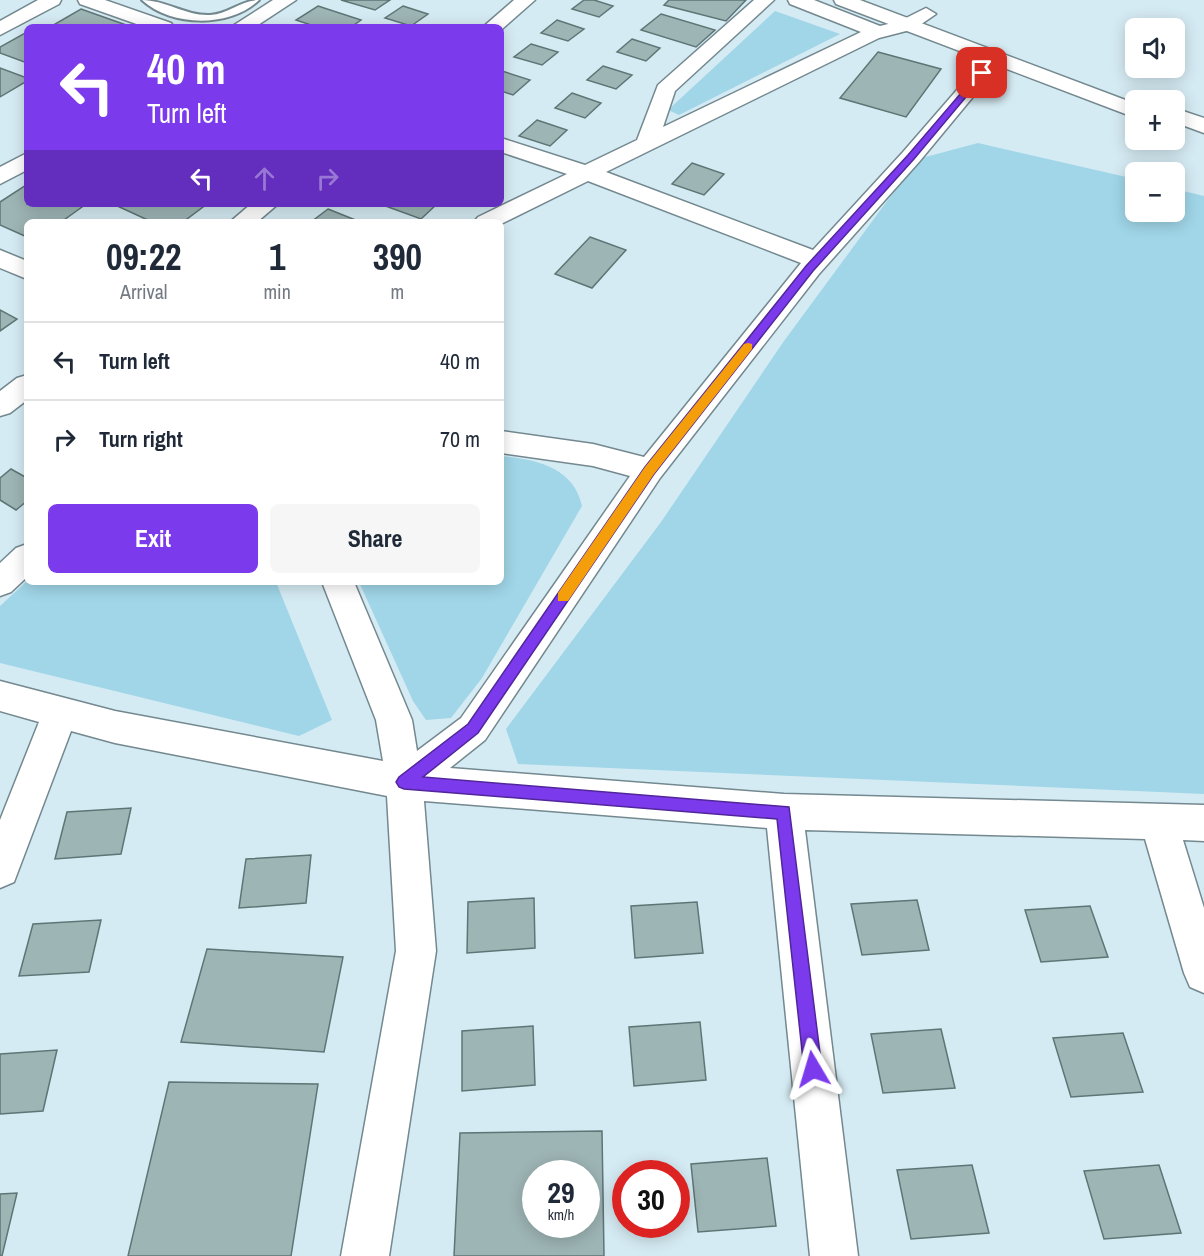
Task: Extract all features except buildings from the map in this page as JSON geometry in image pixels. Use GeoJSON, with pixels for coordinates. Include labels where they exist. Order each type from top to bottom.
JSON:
{"type":"FeatureCollection","features":[{"type":"Feature","properties":{"kind":"street"},"geometry":{"type":"LineString","coordinates":[[0,29],[52,0]]}},
{"type":"Feature","properties":{"kind":"street"},"geometry":{"type":"LineString","coordinates":[[87,0],[155,24]]}},
{"type":"Feature","properties":{"kind":"street"},"geometry":{"type":"LineString","coordinates":[[246,24],[287,0]]}},
{"type":"Feature","properties":{"kind":"street"},"geometry":{"type":"LineString","coordinates":[[497,24],[526,0]]}},
{"type":"Feature","properties":{"kind":"street"},"geometry":{"type":"LineString","coordinates":[[647,142],[665,89],[743,22],[765,0]]}},
{"type":"Feature","properties":{"kind":"street"},"geometry":{"type":"LineString","coordinates":[[797,0],[878,32]]}},
{"type":"Feature","properties":{"kind":"street"},"geometry":{"type":"LineString","coordinates":[[843,0],[1125,107]]}},
{"type":"Feature","properties":{"kind":"street"},"geometry":{"type":"LineString","coordinates":[[890,0],[1125,93]]}},
{"type":"Feature","properties":{"kind":"street"},"geometry":{"type":"LineString","coordinates":[[492,219],[584,172],[878,32],[908,24],[926,14]]}},
{"type":"Feature","properties":{"kind":"street"},"geometry":{"type":"LineString","coordinates":[[404,782],[473,729],[650,470],[818,260],[911,157],[996,57]]}},
{"type":"Feature","properties":{"kind":"street"},"geometry":{"type":"LineString","coordinates":[[1185,118],[1204,126]]}},
{"type":"Feature","properties":{"kind":"street"},"geometry":{"type":"LineString","coordinates":[[1185,131],[1204,138]]}},
{"type":"Feature","properties":{"kind":"street"},"geometry":{"type":"LineString","coordinates":[[504,146],[584,172],[818,260]]}},
{"type":"Feature","properties":{"kind":"street"},"geometry":{"type":"LineString","coordinates":[[0,177],[24,162]]}},
{"type":"Feature","properties":{"kind":"street"},"geometry":{"type":"LineString","coordinates":[[246,219],[262,207]]}},
{"type":"Feature","properties":{"kind":"street"},"geometry":{"type":"LineString","coordinates":[[0,258],[24,270]]}},
{"type":"Feature","properties":{"kind":"street"},"geometry":{"type":"LineString","coordinates":[[0,406],[24,387]]}},
{"type":"Feature","properties":{"kind":"street"},"geometry":{"type":"LineString","coordinates":[[504,442],[593,455],[650,470]]}},
{"type":"Feature","properties":{"kind":"street"},"geometry":{"type":"LineString","coordinates":[[0,584],[24,560]]}},
{"type":"Feature","properties":{"kind":"street"},"geometry":{"type":"LineString","coordinates":[[339,585],[394,720],[404,782],[416,951],[365,1256]]}},
{"type":"Feature","properties":{"kind":"street"},"geometry":{"type":"LineString","coordinates":[[0,696],[115,727],[404,782],[784,812],[1204,823]]}},
{"type":"Feature","properties":{"kind":"street"},"geometry":{"type":"LineString","coordinates":[[0,869],[60,712]]}},
{"type":"Feature","properties":{"kind":"street"},"geometry":{"type":"LineString","coordinates":[[784,812],[834,1256]]}},
{"type":"Feature","properties":{"kind":"street"},"geometry":{"type":"LineString","coordinates":[[1159,823],[1204,973]]}},
{"type":"Feature","properties":{"kind":"lane"},"geometry":{"type":"LineString","coordinates":[[147,0],[177,11],[210,18],[228,15],[254,0]]}},
{"type":"Feature","properties":{"kind":"shaded area"},"geometry":{"type":"Polygon","coordinates":[[[775,11],[840,34],[679,115],[668,110],[775,11]]]}},
{"type":"Feature","properties":{"kind":"shaded area"},"geometry":{"type":"Polygon","coordinates":[[[978,143],[1125,177],[1125,222],[1185,222],[1185,191],[1204,196],[1204,794],[518,764],[506,729],[661,522],[784,341],[918,159],[978,143]]]}},
{"type":"Feature","properties":{"kind":"shaded area"},"geometry":{"type":"Polygon","coordinates":[[[504,456],[539,463],[562,474],[578,493],[582,506],[482,678],[451,718],[426,720],[413,701],[360,585],[504,585],[504,456]]]}},
{"type":"Feature","properties":{"kind":"shaded area"},"geometry":{"type":"Polygon","coordinates":[[[24,584],[277,585],[332,720],[299,736],[0,663],[0,606],[24,584]]]}},
{"type":"Feature","properties":{"kind":"slow traffic"},"geometry":{"type":"LineString","coordinates":[[563,597],[650,470],[748,347]]}},
{"type":"Feature","properties":{"kind":"route"},"geometry":{"type":"LineString","coordinates":[[813,1069],[784,812],[404,782],[473,729],[650,470],[810,268],[911,157],[982,73]]}}]}
